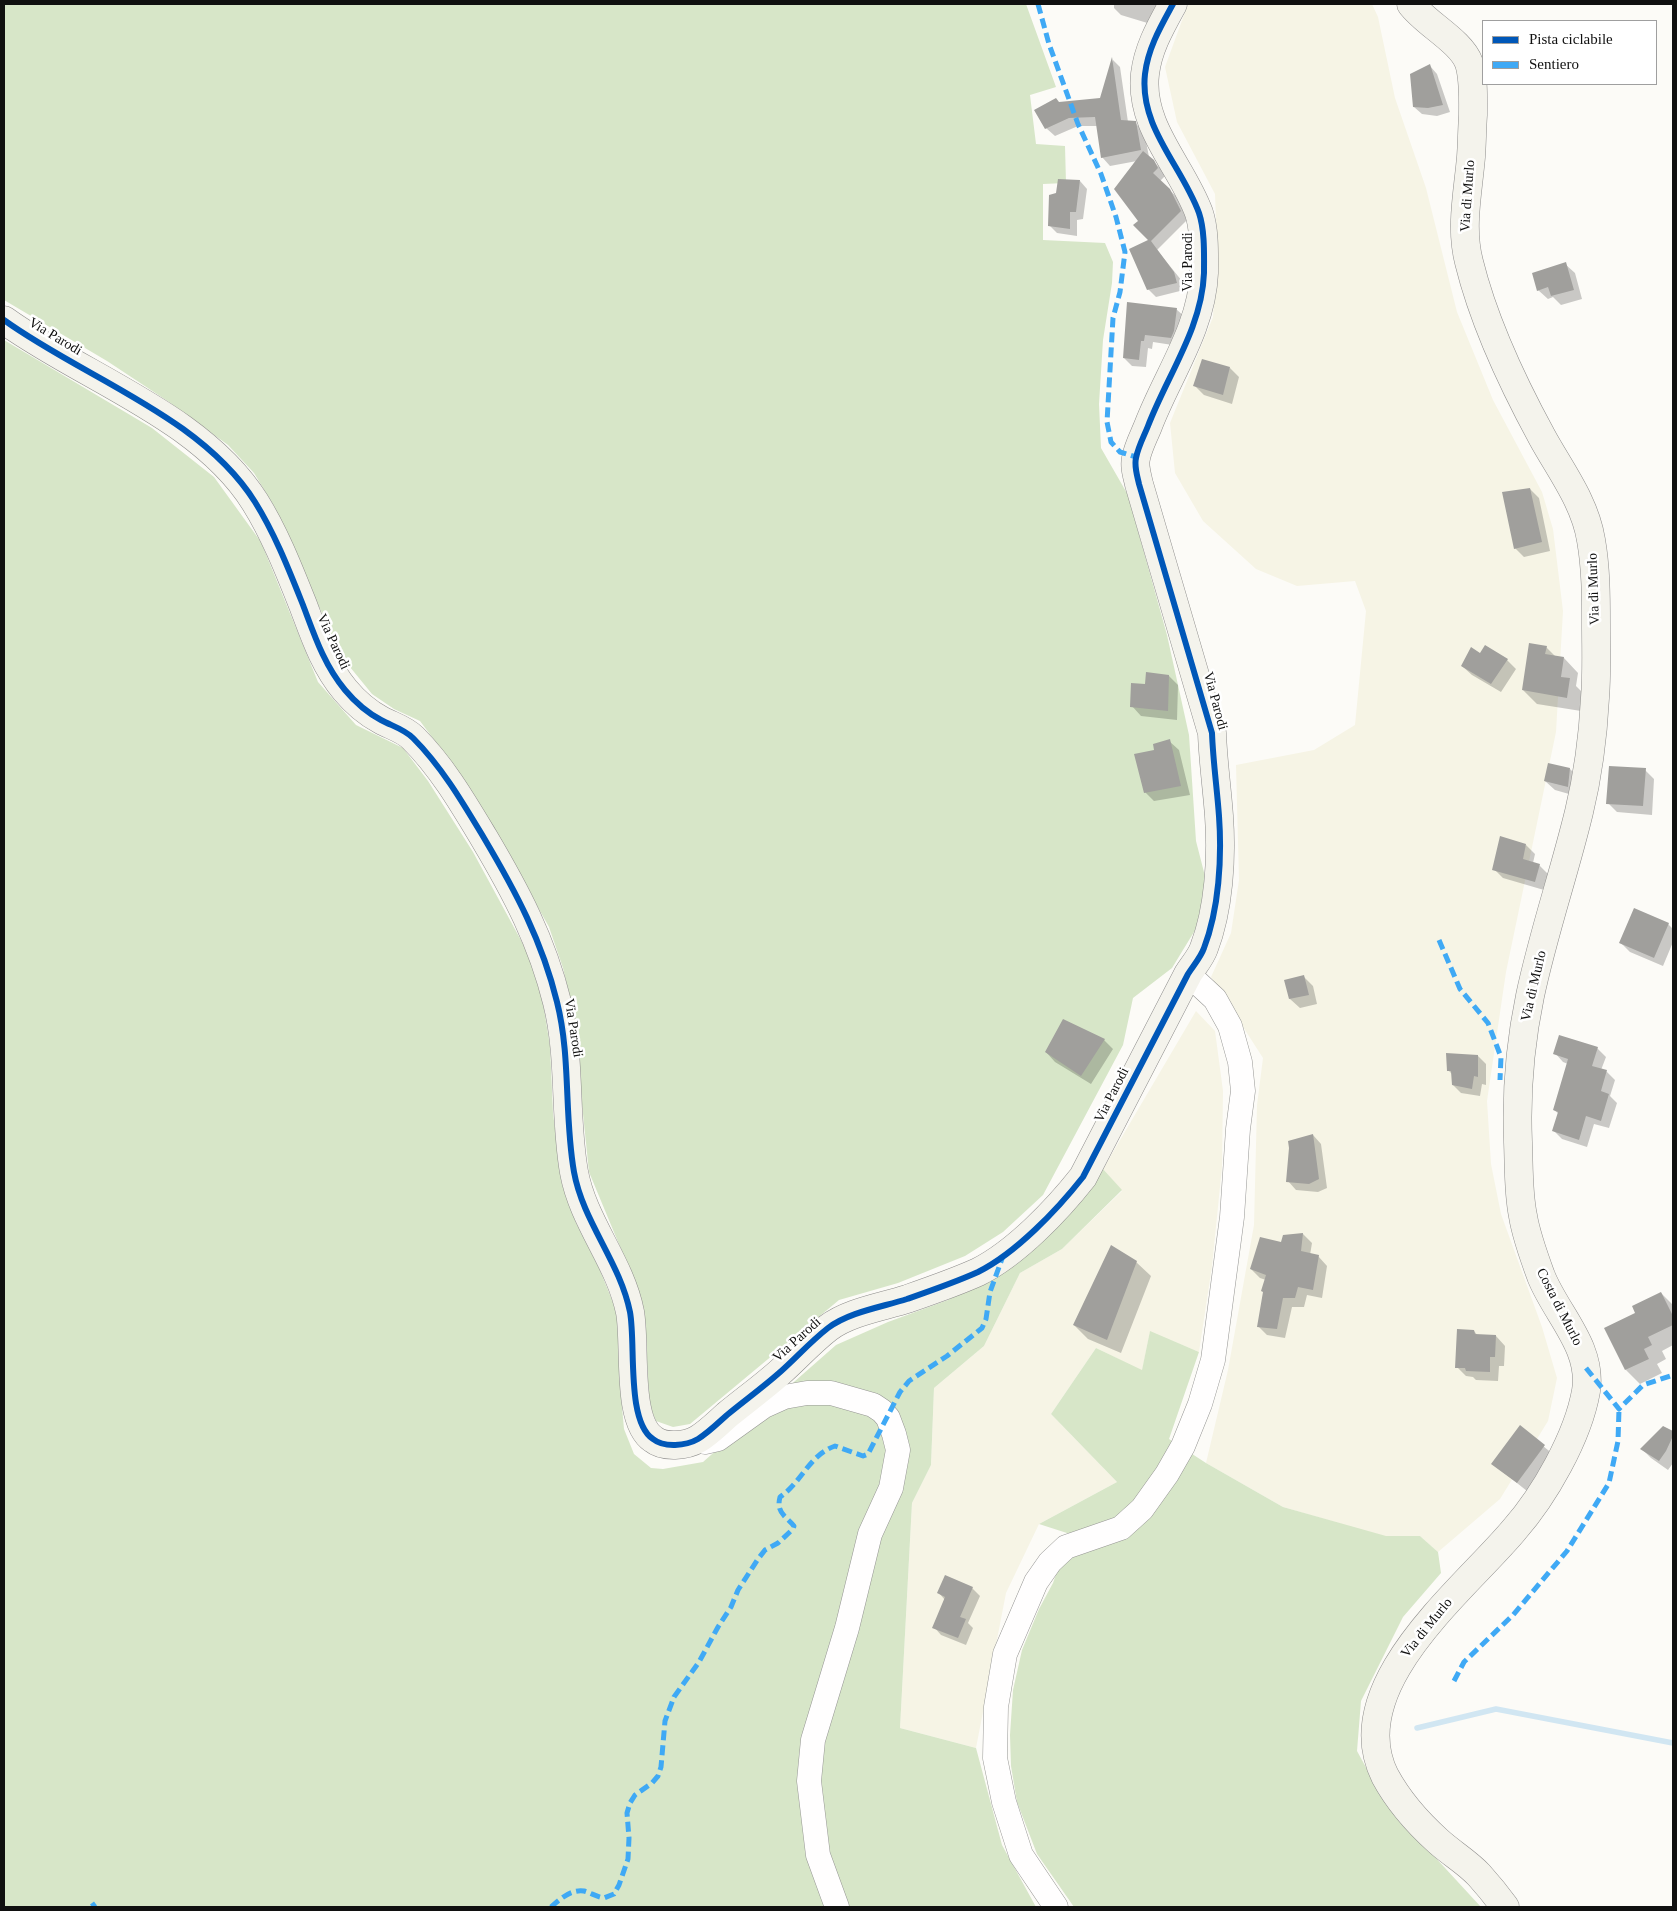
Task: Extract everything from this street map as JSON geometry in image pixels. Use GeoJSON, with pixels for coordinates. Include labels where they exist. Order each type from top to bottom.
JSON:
{"type":"FeatureCollection","features":[{"type":"Feature","properties":{"kind":"street","name":"Via Parodi"},"geometry":{"type":"LineString","coordinates":[[4,320],[180,427],[222,462],[254,499],[277,542],[326,662],[340,685],[358,704],[378,718],[408,732],[432,759],[463,803],[504,872],[536,935],[558,1006],[567,1078],[569,1127],[575,1176],[587,1212],[623,1288],[628,1305],[632,1336],[636,1407],[643,1430],[650,1438],[661,1444],[678,1444],[696,1440],[778,1373],[829,1327],[842,1320],[910,1298],[978,1271],[1003,1256],[1059,1205],[1083,1178],[1188,974],[1204,949],[1218,891],[1220,856],[1219,816],[1213,763],[1212,733],[1138,484],[1135,467],[1136,457],[1157,403],[1192,328],[1200,303],[1204,275],[1204,246],[1200,215],[1187,187],[1159,138],[1145,103],[1145,76],[1148,60],[1155,38],[1173,4]]}},
{"type":"Feature","properties":{"kind":"street","name":"Via di Murlo"},"geometry":{"type":"LineString","coordinates":[[1411,4],[1432,26],[1460,48],[1469,62],[1473,104],[1465,229],[1466,252],[1473,279],[1489,324],[1540,435],[1579,502],[1588,525],[1592,545],[1596,591],[1596,697],[1580,807],[1530,995],[1524,1030],[1517,1095],[1519,1174],[1523,1218]]}},
{"type":"Feature","properties":{"kind":"street"},"geometry":{"type":"LineString","coordinates":[[1056,1907],[1021,1855],[1004,1802],[995,1758],[996,1707],[1005,1654],[1036,1582],[1050,1562],[1066,1547],[1121,1528],[1142,1509],[1167,1474],[1183,1446],[1200,1404],[1213,1360],[1232,1217],[1238,1129],[1243,1091],[1240,1062],[1230,1026],[1215,999],[1188,974]]}},
{"type":"Feature","properties":{"kind":"street","name":"Costa di Murlo"},"geometry":{"type":"LineString","coordinates":[[1523,1218],[1543,1279],[1567,1322],[1581,1351],[1586,1368]]}},
{"type":"Feature","properties":{"kind":"street","name":"Via di Murlo"},"geometry":{"type":"LineString","coordinates":[[1505,1907],[1476,1872],[1439,1842],[1414,1817],[1388,1781],[1378,1752],[1376,1739],[1377,1724],[1380,1706],[1391,1678],[1410,1645],[1514,1531],[1532,1508],[1574,1434],[1586,1390],[1586,1368]]}},
{"type":"Feature","properties":{"kind":"street"},"geometry":{"type":"LineString","coordinates":[[696,1440],[708,1442],[718,1439],[764,1406],[784,1397],[807,1393],[831,1393],[873,1405],[888,1418],[894,1434],[898,1450],[890,1488],[870,1534],[847,1628],[813,1740],[809,1781],[818,1855],[838,1907]]}},
{"type":"Feature","properties":{"kind":"shaded area"},"geometry":{"type":"Polygon","coordinates":[[[1188,4],[1372,4],[1378,17],[1395,98],[1426,188],[1457,312],[1493,400],[1542,492],[1553,529],[1563,611],[1556,732],[1506,972],[1487,1101],[1491,1164],[1501,1214],[1542,1327],[1557,1378],[1548,1421],[1500,1499],[1438,1552],[1420,1536],[1386,1537],[1283,1507],[1206,1463],[1228,1370],[1254,1225],[1257,1105],[1263,1058],[1211,977],[1231,933],[1239,880],[1236,765],[1314,750],[1355,725],[1366,611],[1355,581],[1297,586],[1256,569],[1203,521],[1175,473],[1170,423],[1213,317],[1217,248],[1215,194],[1177,122],[1165,67],[1188,4]]]}},
{"type":"Feature","properties":{"kind":"shaded area"},"geometry":{"type":"Polygon","coordinates":[[[1196,1011],[1215,1031],[1223,1091],[1222,1167],[1212,1266],[1199,1352],[1150,1332],[1142,1371],[1096,1348],[1051,1414],[1117,1482],[1039,1524],[1006,1593],[976,1748],[900,1728],[912,1503],[931,1465],[934,1388],[984,1346],[1020,1273],[1062,1249],[1122,1191],[1103,1169],[1196,1011]]]}},
{"type":"Feature","properties":{"kind":"green space"},"geometry":{"type":"Polygon","coordinates":[[[4,4],[1026,4],[1056,87],[1030,95],[1036,144],[1065,146],[1066,183],[1043,184],[1043,240],[1105,243],[1113,262],[1112,283],[1103,340],[1099,404],[1101,448],[1128,495],[1167,635],[1189,735],[1196,841],[1207,884],[1197,927],[1172,968],[1133,998],[1123,1045],[1043,1195],[1003,1232],[965,1256],[898,1283],[839,1300],[690,1424],[673,1427],[656,1421],[649,1404],[646,1334],[638,1290],[589,1172],[572,1007],[563,968],[549,927],[486,815],[455,768],[420,721],[394,709],[372,694],[341,656],[274,506],[254,473],[228,445],[169,402],[107,361],[4,300],[4,4]]]}},
{"type":"Feature","properties":{"kind":"green space"},"geometry":{"type":"Polygon","coordinates":[[[4,340],[152,428],[214,477],[261,542],[318,682],[356,725],[403,748],[428,781],[473,852],[529,955],[543,1003],[550,1046],[553,1113],[562,1184],[576,1223],[599,1268],[619,1317],[624,1429],[634,1454],[651,1468],[663,1469],[703,1462],[836,1345],[888,1322],[948,1300],[1012,1259],[1065,1219],[1103,1169],[1122,1190],[1062,1249],[1020,1273],[984,1346],[934,1388],[931,1465],[912,1503],[900,1728],[976,1748],[1002,1845],[1036,1907],[4,1907],[4,340]]]}},
{"type":"Feature","properties":{"kind":"green space"},"geometry":{"type":"Polygon","coordinates":[[[1150,1331],[1199,1352],[1169,1439],[1206,1463],[1283,1507],[1386,1536],[1420,1536],[1438,1552],[1441,1573],[1403,1617],[1361,1701],[1357,1751],[1386,1804],[1481,1907],[1074,1907],[1037,1854],[1017,1802],[1011,1766],[1010,1735],[1013,1690],[1022,1650],[1039,1609],[1053,1583],[1070,1534],[1039,1524],[1117,1482],[1051,1414],[1096,1348],[1142,1370],[1150,1331]]]}},
{"type":"Feature","properties":{"kind":"building"},"geometry":{"type":"Polygon","coordinates":[[[1112,57],[1121,120],[1136,121],[1141,150],[1101,158],[1095,117],[1069,118],[1045,129],[1034,110],[1056,98],[1059,102],[1100,98],[1112,57]]]}},
{"type":"Feature","properties":{"kind":"building"},"geometry":{"type":"Polygon","coordinates":[[[1430,64],[1443,105],[1428,108],[1413,107],[1410,74],[1430,64]]]}},
{"type":"Feature","properties":{"kind":"building"},"geometry":{"type":"Polygon","coordinates":[[[1143,151],[1154,160],[1158,168],[1153,173],[1170,189],[1181,211],[1151,241],[1174,272],[1177,283],[1147,290],[1129,249],[1148,240],[1133,225],[1138,221],[1114,189],[1143,151]]]}},
{"type":"Feature","properties":{"kind":"building"},"geometry":{"type":"Polygon","coordinates":[[[1058,179],[1080,180],[1076,212],[1070,212],[1070,229],[1048,226],[1049,195],[1056,193],[1058,179]]]}},
{"type":"Feature","properties":{"kind":"building"},"geometry":{"type":"Polygon","coordinates":[[[1566,262],[1574,290],[1551,296],[1548,287],[1537,291],[1532,273],[1566,262]]]}},
{"type":"Feature","properties":{"kind":"building"},"geometry":{"type":"Polygon","coordinates":[[[1127,302],[1177,308],[1174,331],[1171,338],[1145,335],[1144,341],[1141,341],[1139,360],[1123,358],[1127,302]]]}},
{"type":"Feature","properties":{"kind":"building"},"geometry":{"type":"Polygon","coordinates":[[[1202,359],[1230,367],[1223,395],[1193,386],[1202,359]]]}},
{"type":"Feature","properties":{"kind":"building"},"geometry":{"type":"Polygon","coordinates":[[[1530,488],[1542,542],[1514,549],[1502,492],[1530,488]]]}},
{"type":"Feature","properties":{"kind":"building"},"geometry":{"type":"Polygon","coordinates":[[[1529,643],[1547,646],[1545,654],[1564,657],[1561,677],[1570,678],[1567,698],[1522,690],[1529,643]]]}},
{"type":"Feature","properties":{"kind":"building"},"geometry":{"type":"Polygon","coordinates":[[[1485,645],[1508,659],[1491,684],[1461,666],[1471,647],[1480,653],[1485,645]]]}},
{"type":"Feature","properties":{"kind":"building"},"geometry":{"type":"Polygon","coordinates":[[[1146,672],[1169,675],[1168,711],[1130,707],[1131,683],[1145,684],[1146,672]]]}},
{"type":"Feature","properties":{"kind":"building"},"geometry":{"type":"Polygon","coordinates":[[[1170,739],[1181,786],[1144,793],[1134,754],[1154,750],[1153,744],[1170,739]]]}},
{"type":"Feature","properties":{"kind":"building"},"geometry":{"type":"Polygon","coordinates":[[[1548,763],[1570,768],[1568,787],[1544,781],[1548,763]]]}},
{"type":"Feature","properties":{"kind":"building"},"geometry":{"type":"Polygon","coordinates":[[[1609,766],[1646,768],[1643,806],[1606,804],[1609,766]]]}},
{"type":"Feature","properties":{"kind":"building"},"geometry":{"type":"Polygon","coordinates":[[[1500,836],[1526,844],[1523,859],[1540,864],[1535,882],[1492,870],[1500,836]]]}},
{"type":"Feature","properties":{"kind":"building"},"geometry":{"type":"Polygon","coordinates":[[[1634,908],[1669,923],[1654,958],[1619,943],[1634,908]]]}},
{"type":"Feature","properties":{"kind":"building"},"geometry":{"type":"Polygon","coordinates":[[[1304,975],[1309,995],[1289,999],[1284,980],[1304,975]]]}},
{"type":"Feature","properties":{"kind":"building"},"geometry":{"type":"Polygon","coordinates":[[[1063,1019],[1105,1039],[1081,1076],[1045,1052],[1063,1019]]]}},
{"type":"Feature","properties":{"kind":"building"},"geometry":{"type":"Polygon","coordinates":[[[1559,1035],[1598,1047],[1592,1066],[1607,1070],[1601,1091],[1609,1094],[1601,1121],[1586,1116],[1579,1140],[1552,1131],[1558,1112],[1553,1110],[1568,1059],[1553,1054],[1559,1035]]]}},
{"type":"Feature","properties":{"kind":"building"},"geometry":{"type":"Polygon","coordinates":[[[1446,1053],[1478,1055],[1478,1077],[1474,1076],[1472,1089],[1452,1085],[1451,1071],[1447,1071],[1446,1053]]]}},
{"type":"Feature","properties":{"kind":"building"},"geometry":{"type":"Polygon","coordinates":[[[1313,1134],[1319,1179],[1309,1184],[1286,1182],[1288,1141],[1313,1134]]]}},
{"type":"Feature","properties":{"kind":"building"},"geometry":{"type":"Polygon","coordinates":[[[1303,1233],[1301,1251],[1319,1255],[1313,1290],[1298,1287],[1295,1298],[1283,1298],[1277,1329],[1257,1327],[1263,1292],[1261,1291],[1266,1275],[1250,1269],[1260,1237],[1281,1242],[1283,1235],[1303,1233]]]}},
{"type":"Feature","properties":{"kind":"building"},"geometry":{"type":"Polygon","coordinates":[[[1111,1245],[1137,1261],[1107,1340],[1073,1325],[1111,1245]]]}},
{"type":"Feature","properties":{"kind":"building"},"geometry":{"type":"Polygon","coordinates":[[[1661,1292],[1673,1316],[1673,1325],[1648,1337],[1652,1345],[1644,1349],[1649,1359],[1625,1370],[1604,1328],[1635,1313],[1632,1306],[1661,1292]]]}},
{"type":"Feature","properties":{"kind":"building"},"geometry":{"type":"Polygon","coordinates":[[[1457,1329],[1474,1330],[1475,1334],[1496,1335],[1495,1357],[1490,1357],[1490,1372],[1466,1371],[1465,1368],[1455,1368],[1457,1329]]]}},
{"type":"Feature","properties":{"kind":"building"},"geometry":{"type":"Polygon","coordinates":[[[1520,1425],[1545,1445],[1517,1483],[1491,1464],[1520,1425]]]}},
{"type":"Feature","properties":{"kind":"building"},"geometry":{"type":"Polygon","coordinates":[[[1663,1426],[1673,1431],[1673,1436],[1659,1461],[1640,1449],[1663,1426]]]}},
{"type":"Feature","properties":{"kind":"building"},"geometry":{"type":"Polygon","coordinates":[[[945,1575],[973,1587],[960,1617],[966,1619],[958,1638],[932,1628],[945,1597],[937,1593],[945,1575]]]}},
{"type":"Feature","properties":{"kind":"waterway"},"geometry":{"type":"LineString","coordinates":[[1417,1728],[1496,1709],[1673,1743]]}},
{"type":"Feature","properties":{"kind":"marked path"},"geometry":{"type":"LineString","coordinates":[[1038,4],[1049,44],[1078,124],[1101,174],[1116,217],[1125,252],[1120,292],[1113,318],[1107,422],[1111,442],[1120,452],[1136,457]]}},
{"type":"Feature","properties":{"kind":"marked path"},"geometry":{"type":"LineString","coordinates":[[1439,940],[1460,989],[1488,1023],[1501,1057],[1500,1080]]}},
{"type":"Feature","properties":{"kind":"marked path"},"geometry":{"type":"LineString","coordinates":[[551,1907],[566,1895],[579,1891],[604,1898],[614,1894],[628,1859],[627,1813],[630,1803],[635,1795],[652,1783],[658,1776],[661,1767],[665,1721],[674,1697],[699,1662],[731,1607],[738,1590],[758,1559],[765,1550],[778,1543],[793,1529],[794,1526],[780,1510],[780,1497],[788,1491],[812,1462],[826,1450],[835,1446],[863,1456],[868,1454],[900,1392],[909,1381],[947,1356],[982,1328],[986,1319],[990,1292],[1003,1256]]}},
{"type":"Feature","properties":{"kind":"marked path"},"geometry":{"type":"LineString","coordinates":[[1586,1368],[1619,1409],[1643,1385],[1673,1375]]}},
{"type":"Feature","properties":{"kind":"marked path"},"geometry":{"type":"LineString","coordinates":[[1454,1681],[1464,1662],[1513,1615],[1567,1551],[1609,1483],[1618,1441],[1619,1409]]}},
{"type":"Feature","properties":{"kind":"marked path"},"geometry":{"type":"LineString","coordinates":[[92,1903],[95,1907]]}},
{"type":"Feature","properties":{"kind":"cycle path"},"geometry":{"type":"LineString","coordinates":[[4,320],[69,361],[139,400],[173,422],[204,445],[232,472],[255,502],[269,527],[287,565],[320,649],[331,670],[353,699],[381,720],[406,732],[424,749],[452,786],[496,858],[536,938],[557,1002],[564,1044],[569,1130],[574,1172],[585,1208],[618,1276],[630,1312],[635,1399],[639,1416],[645,1430],[658,1442],[669,1445],[687,1443],[698,1439],[709,1431],[779,1373],[821,1333],[836,1322],[866,1310],[925,1293],[978,1272],[1007,1254],[1035,1230],[1083,1177],[1188,974],[1204,948],[1213,917],[1220,866],[1219,816],[1212,733],[1139,484],[1135,464],[1141,442],[1197,313],[1204,273],[1203,235],[1199,213],[1192,196],[1155,129],[1145,93],[1145,74],[1149,55],[1173,4]]}}]}
